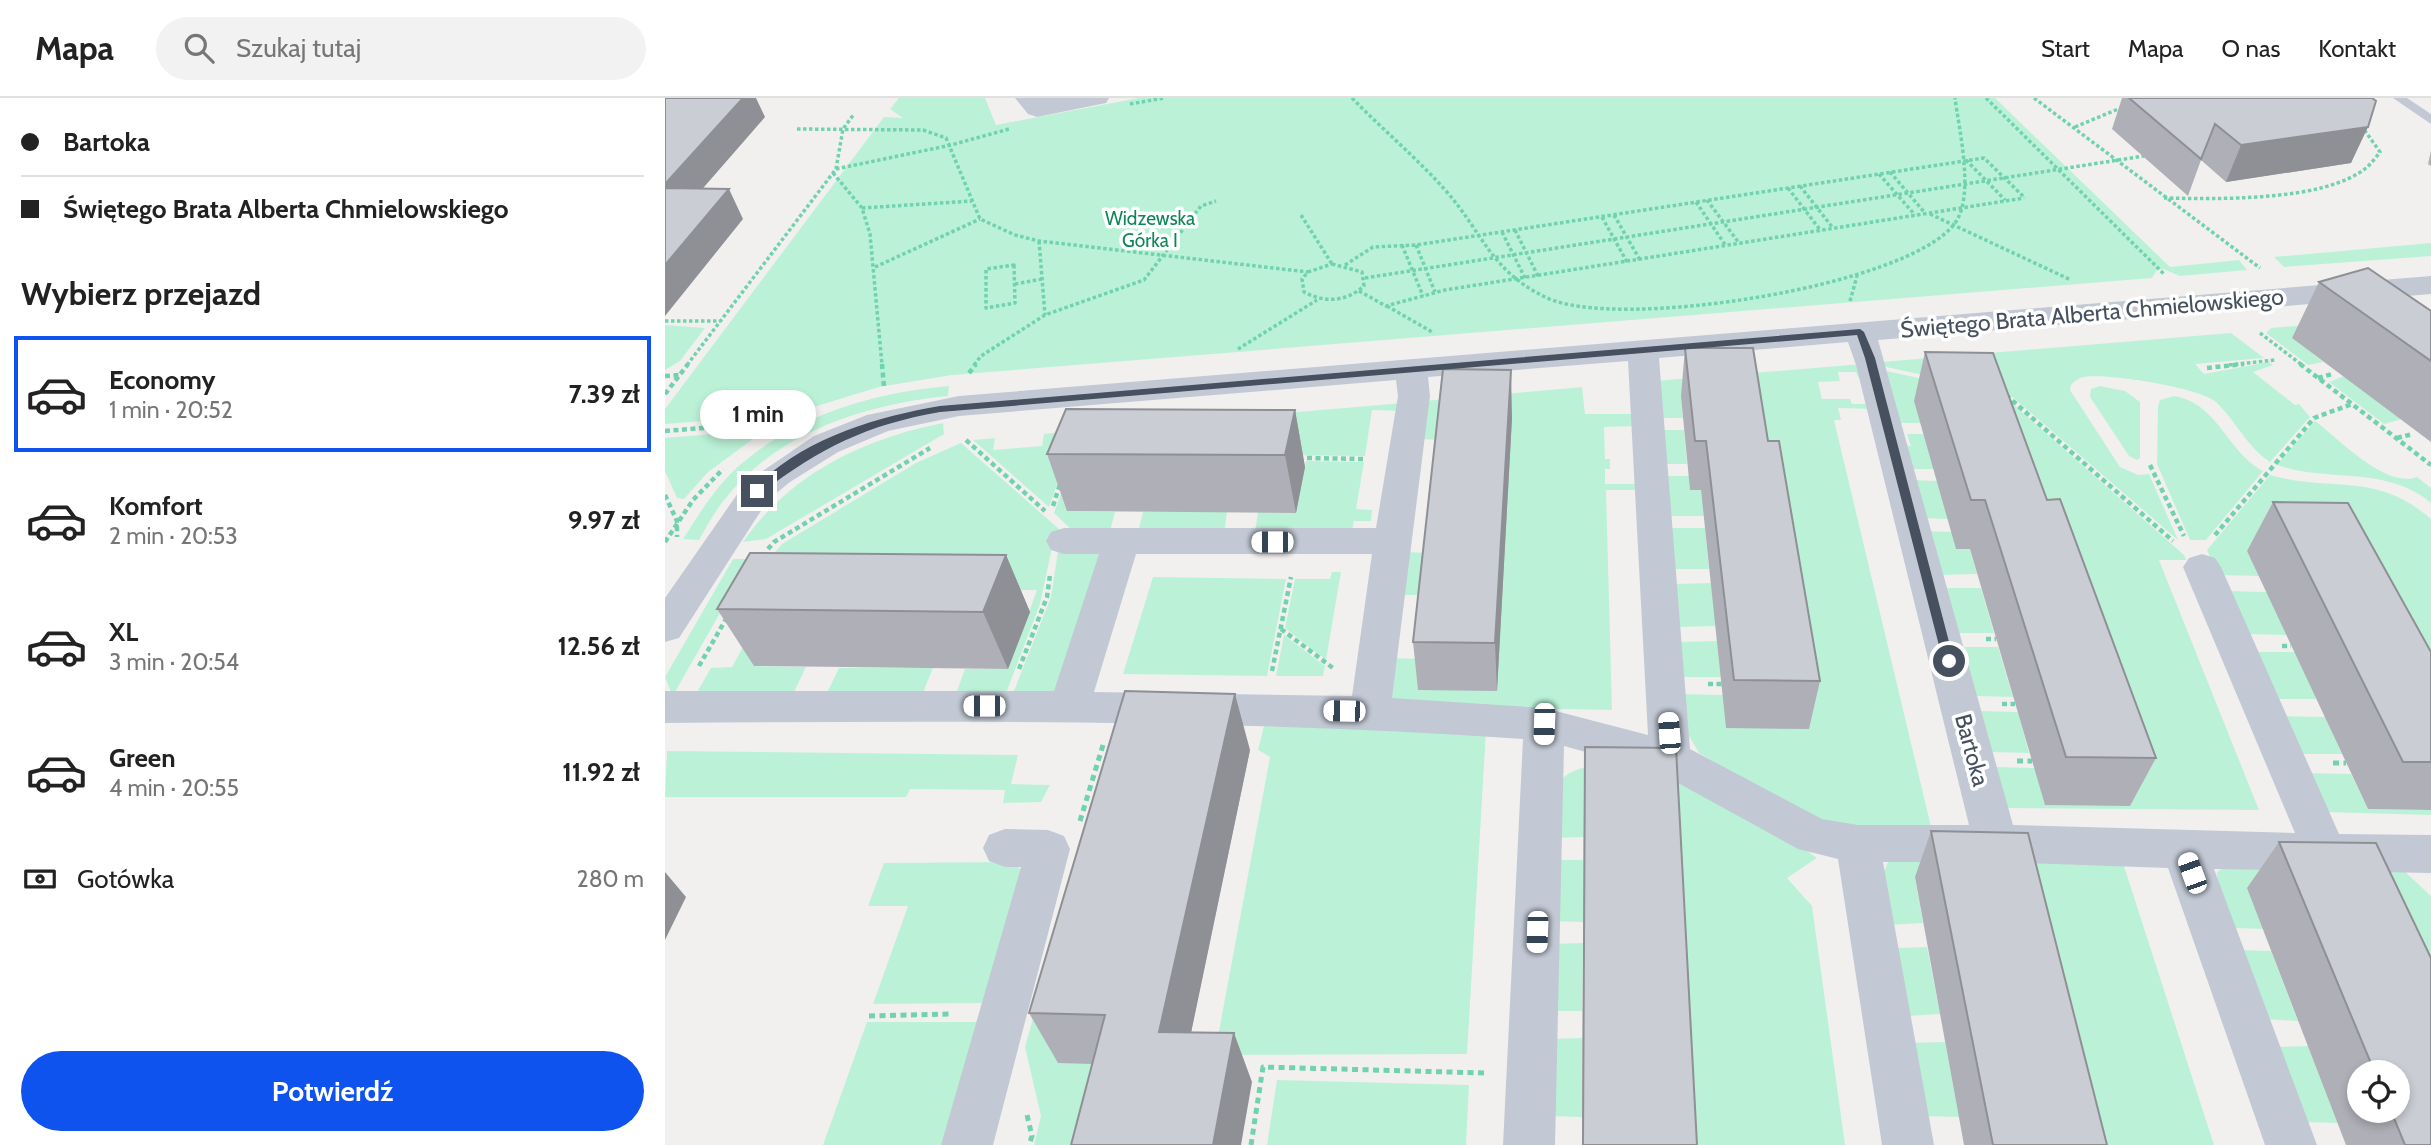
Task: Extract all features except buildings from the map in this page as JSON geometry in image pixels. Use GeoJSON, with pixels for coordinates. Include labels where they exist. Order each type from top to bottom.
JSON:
{"type":"FeatureCollection","features":[{"type":"Feature","properties":{"kind":"street"},"geometry":{"type":"LineString","coordinates":[[1027,98],[1032,107],[1037,109],[1097,98]]}},
{"type":"Feature","properties":{"kind":"street","name":"Świętego Brata Alberta Chmielowskiego"},"geometry":{"type":"LineString","coordinates":[[665,628],[757,491],[801,458],[879,422],[962,425],[1411,369],[1643,351],[1854,320],[2431,285]]}},
{"type":"Feature","properties":{"kind":"street","name":"Bartoka"},"geometry":{"type":"LineString","coordinates":[[1854,320],[1870,358],[1996,843]]}},
{"type":"Feature","properties":{"kind":"street"},"geometry":{"type":"LineString","coordinates":[[1643,351],[1670,758]]}},
{"type":"Feature","properties":{"kind":"street"},"geometry":{"type":"LineString","coordinates":[[1371,705],[1391,541],[1414,396],[1411,369]]}},
{"type":"Feature","properties":{"kind":"street"},"geometry":{"type":"LineString","coordinates":[[1064,541],[1391,541]]}},
{"type":"Feature","properties":{"kind":"street"},"geometry":{"type":"LineString","coordinates":[[1069,707],[1121,542]]}},
{"type":"Feature","properties":{"kind":"street"},"geometry":{"type":"LineString","coordinates":[[2196,559],[2325,852]]}},
{"type":"Feature","properties":{"kind":"street"},"geometry":{"type":"LineString","coordinates":[[670,707],[1005,706],[1264,710],[1371,705],[1544,724],[1670,758],[1814,836],[1858,844],[1996,843],[2184,850],[2431,854]]}},
{"type":"Feature","properties":{"kind":"street"},"geometry":{"type":"LineString","coordinates":[[1529,1145],[1544,724]]}},
{"type":"Feature","properties":{"kind":"street"},"geometry":{"type":"LineString","coordinates":[[1858,844],[1908,1145]]}},
{"type":"Feature","properties":{"kind":"street"},"geometry":{"type":"LineString","coordinates":[[967,1145],[1048,849],[1005,848]]}},
{"type":"Feature","properties":{"kind":"street"},"geometry":{"type":"LineString","coordinates":[[2184,850],[2291,1145]]}},
{"type":"Feature","properties":{"kind":"lane"},"geometry":{"type":"LineString","coordinates":[[2399,98],[2431,120]]}},
{"type":"Feature","properties":{"kind":"path"},"geometry":{"type":"LineString","coordinates":[[1129,105],[1164,98]]}},
{"type":"Feature","properties":{"kind":"path"},"geometry":{"type":"LineString","coordinates":[[1352,98],[1372,121],[1447,191],[1492,258],[1520,279],[1552,300],[1577,305],[1645,308],[1741,299],[1858,275],[1913,256],[1932,246],[1955,223],[1962,208],[1964,161],[1955,98]]}},
{"type":"Feature","properties":{"kind":"path"},"geometry":{"type":"LineString","coordinates":[[1986,98],[2169,280]]}},
{"type":"Feature","properties":{"kind":"path"},"geometry":{"type":"LineString","coordinates":[[2034,98],[2164,198],[2253,259],[2264,273]]}},
{"type":"Feature","properties":{"kind":"path"},"geometry":{"type":"LineString","coordinates":[[2075,127],[2126,106]]}},
{"type":"Feature","properties":{"kind":"path"},"geometry":{"type":"LineString","coordinates":[[665,394],[835,171],[843,129],[854,114]]}},
{"type":"Feature","properties":{"kind":"path"},"geometry":{"type":"LineString","coordinates":[[2164,198],[2266,197],[2337,182],[2367,168],[2379,152],[2359,124]]}},
{"type":"Feature","properties":{"kind":"path"},"geometry":{"type":"LineString","coordinates":[[835,171],[1013,128]]}},
{"type":"Feature","properties":{"kind":"path"},"geometry":{"type":"LineString","coordinates":[[797,129],[923,130],[946,138],[980,219],[1015,235],[1039,241],[1308,272],[1332,264],[1345,265],[1362,272],[1365,278]]}},
{"type":"Feature","properties":{"kind":"path"},"geometry":{"type":"LineString","coordinates":[[1365,278],[2144,156]]}},
{"type":"Feature","properties":{"kind":"path"},"geometry":{"type":"LineString","coordinates":[[1345,265],[1373,247],[1416,245],[1984,158],[2025,198],[1435,292],[1386,306]]}},
{"type":"Feature","properties":{"kind":"path"},"geometry":{"type":"LineString","coordinates":[[1964,161],[2006,201]]}},
{"type":"Feature","properties":{"kind":"path"},"geometry":{"type":"LineString","coordinates":[[835,171],[862,208],[870,234],[884,391]]}},
{"type":"Feature","properties":{"kind":"path"},"geometry":{"type":"LineString","coordinates":[[1890,172],[1927,213],[1955,223],[2073,281]]}},
{"type":"Feature","properties":{"kind":"path"},"geometry":{"type":"LineString","coordinates":[[1879,174],[1915,215]]}},
{"type":"Feature","properties":{"kind":"path"},"geometry":{"type":"LineString","coordinates":[[1800,186],[1834,228]]}},
{"type":"Feature","properties":{"kind":"path"},"geometry":{"type":"LineString","coordinates":[[1788,188],[1821,230]]}},
{"type":"Feature","properties":{"kind":"path"},"geometry":{"type":"LineString","coordinates":[[1707,200],[1739,243]]}},
{"type":"Feature","properties":{"kind":"path"},"geometry":{"type":"LineString","coordinates":[[862,208],[972,201]]}},
{"type":"Feature","properties":{"kind":"path"},"geometry":{"type":"LineString","coordinates":[[1063,476],[1049,515],[962,425],[965,380],[981,356],[1045,315],[1144,280],[1201,206],[1216,201]]}},
{"type":"Feature","properties":{"kind":"path"},"geometry":{"type":"LineString","coordinates":[[1696,202],[1726,246]]}},
{"type":"Feature","properties":{"kind":"path"},"geometry":{"type":"LineString","coordinates":[[1301,215],[1332,264]]}},
{"type":"Feature","properties":{"kind":"path"},"geometry":{"type":"LineString","coordinates":[[1613,215],[1640,260]]}},
{"type":"Feature","properties":{"kind":"path"},"geometry":{"type":"LineString","coordinates":[[1602,217],[1627,262]]}},
{"type":"Feature","properties":{"kind":"path"},"geometry":{"type":"LineString","coordinates":[[875,267],[980,219]]}},
{"type":"Feature","properties":{"kind":"path"},"geometry":{"type":"LineString","coordinates":[[1515,229],[1538,276]]}},
{"type":"Feature","properties":{"kind":"path"},"geometry":{"type":"LineString","coordinates":[[1502,232],[1525,278]]}},
{"type":"Feature","properties":{"kind":"path"},"geometry":{"type":"LineString","coordinates":[[1039,241],[1045,315]]}},
{"type":"Feature","properties":{"kind":"path"},"geometry":{"type":"LineString","coordinates":[[1402,245],[1423,296]]}},
{"type":"Feature","properties":{"kind":"path"},"geometry":{"type":"LineString","coordinates":[[1416,245],[1435,292]]}},
{"type":"Feature","properties":{"kind":"path"},"geometry":{"type":"LineString","coordinates":[[1014,265],[1015,284],[1015,303],[986,308],[986,269],[1014,265]]}},
{"type":"Feature","properties":{"kind":"path"},"geometry":{"type":"LineString","coordinates":[[1308,272],[1301,286],[1317,300]]}},
{"type":"Feature","properties":{"kind":"path"},"geometry":{"type":"LineString","coordinates":[[1854,320],[1858,275]]}},
{"type":"Feature","properties":{"kind":"path"},"geometry":{"type":"LineString","coordinates":[[1233,352],[1317,300],[1347,298],[1359,291],[1365,278]]}},
{"type":"Feature","properties":{"kind":"path"},"geometry":{"type":"LineString","coordinates":[[1015,284],[1042,279]]}},
{"type":"Feature","properties":{"kind":"path"},"geometry":{"type":"LineString","coordinates":[[1359,291],[1445,340]]}},
{"type":"Feature","properties":{"kind":"path"},"geometry":{"type":"LineString","coordinates":[[665,321],[721,321]]}},
{"type":"Feature","properties":{"kind":"path"},"geometry":{"type":"LineString","coordinates":[[2256,330],[2431,465]]}},
{"type":"Feature","properties":{"kind":"path"},"geometry":{"type":"LineString","coordinates":[[2207,368],[2275,360]]}},
{"type":"Feature","properties":{"kind":"path"},"geometry":{"type":"LineString","coordinates":[[665,376],[680,374]]}},
{"type":"Feature","properties":{"kind":"path"},"geometry":{"type":"LineString","coordinates":[[2317,378],[2332,374]]}},
{"type":"Feature","properties":{"kind":"path"},"geometry":{"type":"LineString","coordinates":[[1993,392],[2006,395],[2196,559]]}},
{"type":"Feature","properties":{"kind":"path"},"geometry":{"type":"LineString","coordinates":[[2196,559],[2314,418],[2352,404]]}},
{"type":"Feature","properties":{"kind":"path"},"geometry":{"type":"LineString","coordinates":[[665,431],[796,421]]}},
{"type":"Feature","properties":{"kind":"path"},"geometry":{"type":"LineString","coordinates":[[764,553],[774,542],[941,441],[962,425]]}},
{"type":"Feature","properties":{"kind":"path"},"geometry":{"type":"LineString","coordinates":[[2396,439],[2413,434]]}},
{"type":"Feature","properties":{"kind":"path"},"geometry":{"type":"LineString","coordinates":[[1307,458],[1404,459]]}},
{"type":"Feature","properties":{"kind":"path"},"geometry":{"type":"LineString","coordinates":[[2150,464],[2196,559]]}},
{"type":"Feature","properties":{"kind":"path"},"geometry":{"type":"LineString","coordinates":[[1005,706],[1048,592],[1053,550],[1061,527],[1066,531],[1064,541]]}},
{"type":"Feature","properties":{"kind":"path"},"geometry":{"type":"LineString","coordinates":[[1264,710],[1299,542]]}},
{"type":"Feature","properties":{"kind":"path"},"geometry":{"type":"LineString","coordinates":[[670,707],[731,611]]}},
{"type":"Feature","properties":{"kind":"path"},"geometry":{"type":"LineString","coordinates":[[1281,629],[1371,705]]}},
{"type":"Feature","properties":{"kind":"path"},"geometry":{"type":"LineString","coordinates":[[869,1016],[1004,1014]]}},
{"type":"Feature","properties":{"kind":"path"},"geometry":{"type":"LineString","coordinates":[[1251,1145],[1263,1067],[1531,1075]]}},
{"type":"Feature","properties":{"kind":"green space","name":"Widzewska Górka I"},"geometry":{"type":"Polygon","coordinates":[[[899,98],[985,98],[996,125],[1139,98],[1995,98],[2170,267],[2239,260],[2247,270],[2180,276],[2163,269],[2157,270],[2152,278],[952,375],[879,387],[791,414],[665,424],[665,409],[884,117],[903,118],[890,109],[899,98]]]}},
{"type":"Feature","properties":{"kind":"green space"},"geometry":{"type":"Polygon","coordinates":[[[2431,243],[2431,256],[2284,267],[2274,257],[2431,243]]]}},
{"type":"Feature","properties":{"kind":"green space"},"geometry":{"type":"Polygon","coordinates":[[[2356,321],[2293,338],[2323,362],[2308,365],[2266,333],[2271,328],[2356,321]]]}},
{"type":"Feature","properties":{"kind":"green space"},"geometry":{"type":"Polygon","coordinates":[[[665,325],[705,328],[680,361],[665,370],[665,325]]]}},
{"type":"Feature","properties":{"kind":"green space"},"geometry":{"type":"Polygon","coordinates":[[[2231,333],[2264,358],[2195,364],[2204,374],[2269,362],[2273,365],[2253,372],[2295,405],[2299,404],[2310,417],[2270,462],[2255,449],[2216,402],[2207,397],[2173,387],[2112,377],[2084,377],[2071,385],[2070,390],[2120,467],[2138,475],[2149,474],[2178,540],[2009,394],[1882,366],[1881,362],[2231,333]]]}},
{"type":"Feature","properties":{"kind":"green space"},"geometry":{"type":"Polygon","coordinates":[[[1862,364],[1865,377],[1858,377],[1856,372],[1838,372],[1840,381],[1818,382],[1822,399],[1850,399],[1852,404],[1872,404],[1873,409],[1838,408],[1841,420],[1834,420],[1932,831],[1893,830],[1809,819],[1699,753],[1689,736],[1680,694],[1723,695],[1727,728],[1809,728],[1681,396],[1683,418],[1659,418],[1655,381],[1862,364]]]}},
{"type":"Feature","properties":{"kind":"green space"},"geometry":{"type":"Polygon","coordinates":[[[1882,370],[2005,397],[2184,555],[2186,560],[2159,560],[2259,810],[2000,808],[1996,767],[2034,768],[2130,806],[1921,423],[1897,423],[1882,370]]]}},
{"type":"Feature","properties":{"kind":"green space"},"geometry":{"type":"Polygon","coordinates":[[[2344,376],[2402,419],[2384,424],[2329,382],[2344,376]]]}},
{"type":"Feature","properties":{"kind":"green space"},"geometry":{"type":"Polygon","coordinates":[[[949,386],[948,396],[856,414],[797,439],[746,476],[721,504],[699,540],[683,539],[727,477],[746,460],[791,429],[868,400],[895,393],[949,386]]]}},
{"type":"Feature","properties":{"kind":"green space"},"geometry":{"type":"Polygon","coordinates":[[[2100,386],[2125,391],[2140,402],[2140,458],[2137,460],[2129,456],[2090,397],[2091,389],[2100,386]]]}},
{"type":"Feature","properties":{"kind":"green space"},"geometry":{"type":"Polygon","coordinates":[[[1582,387],[1585,414],[1637,414],[1638,426],[1604,427],[1605,459],[1610,459],[1610,469],[1605,469],[1605,484],[1641,484],[1642,490],[1606,490],[1612,710],[1402,706],[1387,697],[1391,658],[1421,659],[1444,440],[1419,439],[1425,401],[1582,387]]]}},
{"type":"Feature","properties":{"kind":"green space"},"geometry":{"type":"Polygon","coordinates":[[[2174,396],[2189,400],[2201,408],[2240,452],[2263,471],[2206,540],[2190,540],[2157,464],[2158,406],[2160,400],[2174,396]]]}},
{"type":"Feature","properties":{"kind":"green space"},"geometry":{"type":"Polygon","coordinates":[[[1404,403],[1402,411],[1372,410],[1365,456],[1271,455],[1067,511],[1115,512],[1110,531],[1075,533],[1054,513],[1083,430],[1404,403]]]}},
{"type":"Feature","properties":{"kind":"green space"},"geometry":{"type":"Polygon","coordinates":[[[2315,421],[2377,469],[2405,479],[2417,477],[2431,488],[2431,503],[2414,491],[2376,479],[2317,473],[2277,465],[2315,421]]]}},
{"type":"Feature","properties":{"kind":"green space"},"geometry":{"type":"Polygon","coordinates":[[[943,423],[944,434],[766,539],[743,542],[783,497],[806,478],[831,463],[857,449],[885,439],[943,423]]]}},
{"type":"Feature","properties":{"kind":"green space"},"geometry":{"type":"Polygon","coordinates":[[[760,430],[760,434],[708,472],[684,499],[677,498],[665,471],[665,438],[760,430]]]}},
{"type":"Feature","properties":{"kind":"green space"},"geometry":{"type":"Polygon","coordinates":[[[1660,430],[1684,430],[1687,464],[1663,464],[1660,430]]]}},
{"type":"Feature","properties":{"kind":"green space"},"geometry":{"type":"Polygon","coordinates":[[[1076,431],[1049,507],[973,440],[995,438],[993,450],[1042,446],[1044,434],[1076,431]]]}},
{"type":"Feature","properties":{"kind":"green space"},"geometry":{"type":"Polygon","coordinates":[[[1907,434],[1924,434],[1934,469],[1908,469],[1903,446],[1911,446],[1907,434]]]}},
{"type":"Feature","properties":{"kind":"green space"},"geometry":{"type":"Polygon","coordinates":[[[961,443],[1059,529],[1052,548],[1040,604],[1005,696],[955,696],[965,669],[1008,669],[1037,590],[996,590],[754,666],[806,667],[793,694],[697,692],[711,668],[732,667],[754,627],[772,556],[782,544],[916,463],[961,443]]]}},
{"type":"Feature","properties":{"kind":"green space"},"geometry":{"type":"Polygon","coordinates":[[[1306,461],[1364,462],[1356,509],[1372,510],[1371,521],[1354,521],[1351,535],[1255,533],[1258,512],[1296,513],[1306,461]]]}},
{"type":"Feature","properties":{"kind":"green space"},"geometry":{"type":"Polygon","coordinates":[[[2270,475],[2373,489],[2411,504],[2431,519],[2431,767],[2248,551],[2259,576],[2218,575],[2207,550],[2270,475]]]}},
{"type":"Feature","properties":{"kind":"green space"},"geometry":{"type":"Polygon","coordinates":[[[1663,476],[1689,476],[1690,490],[1701,490],[1704,516],[1666,516],[1663,476]]]}},
{"type":"Feature","properties":{"kind":"green space"},"geometry":{"type":"Polygon","coordinates":[[[1911,480],[1937,481],[1948,519],[1922,518],[1911,480]]]}},
{"type":"Feature","properties":{"kind":"green space"},"geometry":{"type":"Polygon","coordinates":[[[1143,512],[1227,512],[1224,534],[1138,532],[1143,512]]]}},
{"type":"Feature","properties":{"kind":"green space"},"geometry":{"type":"Polygon","coordinates":[[[1667,528],[1705,528],[1709,569],[1670,569],[1667,528]]]}},
{"type":"Feature","properties":{"kind":"green space"},"geometry":{"type":"Polygon","coordinates":[[[1925,531],[1952,532],[1956,549],[1970,549],[1977,574],[1941,575],[1925,531]]]}},
{"type":"Feature","properties":{"kind":"green space"},"geometry":{"type":"Polygon","coordinates":[[[1058,551],[1097,552],[1100,557],[1055,693],[1012,696],[1051,597],[1058,551]]]}},
{"type":"Feature","properties":{"kind":"green space"},"geometry":{"type":"Polygon","coordinates":[[[1405,552],[1432,553],[1428,595],[1399,595],[1405,552]]]}},
{"type":"Feature","properties":{"kind":"green space"},"geometry":{"type":"Polygon","coordinates":[[[733,559],[747,559],[749,562],[675,692],[671,692],[665,677],[733,559]]]}},
{"type":"Feature","properties":{"kind":"green space"},"geometry":{"type":"Polygon","coordinates":[[[1332,572],[1341,572],[1326,660],[1285,628],[1295,579],[1330,579],[1332,572]]]}},
{"type":"Feature","properties":{"kind":"green space"},"geometry":{"type":"Polygon","coordinates":[[[1153,577],[1286,579],[1267,676],[1123,674],[1153,577]]]}},
{"type":"Feature","properties":{"kind":"green space"},"geometry":{"type":"Polygon","coordinates":[[[1711,583],[1716,626],[1677,627],[1672,584],[1711,583]]]}},
{"type":"Feature","properties":{"kind":"green space"},"geometry":{"type":"Polygon","coordinates":[[[1947,588],[1981,588],[1994,633],[1959,633],[1947,588]]]}},
{"type":"Feature","properties":{"kind":"green space"},"geometry":{"type":"Polygon","coordinates":[[[2225,591],[2267,592],[2287,635],[2244,634],[2225,591]]]}},
{"type":"Feature","properties":{"kind":"green space"},"geometry":{"type":"Polygon","coordinates":[[[1284,635],[1325,666],[1323,676],[1276,676],[1284,635]]]}},
{"type":"Feature","properties":{"kind":"green space"},"geometry":{"type":"Polygon","coordinates":[[[1717,641],[1721,677],[1680,677],[1677,642],[1717,641]]]}},
{"type":"Feature","properties":{"kind":"green space"},"geometry":{"type":"Polygon","coordinates":[[[1963,647],[1998,647],[2013,697],[1975,696],[1963,647]]]}},
{"type":"Feature","properties":{"kind":"green space"},"geometry":{"type":"Polygon","coordinates":[[[2252,652],[2295,652],[2317,699],[2271,699],[2252,652]]]}},
{"type":"Feature","properties":{"kind":"green space"},"geometry":{"type":"Polygon","coordinates":[[[839,668],[933,668],[922,695],[826,695],[839,668]]]}},
{"type":"Feature","properties":{"kind":"green space"},"geometry":{"type":"Polygon","coordinates":[[[1980,711],[2018,712],[2029,753],[1989,752],[1980,711]]]}},
{"type":"Feature","properties":{"kind":"green space"},"geometry":{"type":"Polygon","coordinates":[[[2278,716],[2325,717],[2342,754],[2296,754],[2278,716]]]}},
{"type":"Feature","properties":{"kind":"green space"},"geometry":{"type":"Polygon","coordinates":[[[1264,726],[1486,731],[1467,1054],[1186,1055],[1211,1042],[1219,1031],[1270,757],[1258,750],[1264,726]]]}},
{"type":"Feature","properties":{"kind":"green space"},"geometry":{"type":"Polygon","coordinates":[[[667,751],[1018,755],[1011,784],[1050,785],[1041,802],[1003,803],[1005,790],[910,789],[906,797],[665,797],[667,751]]]}},
{"type":"Feature","properties":{"kind":"green space"},"geometry":{"type":"Polygon","coordinates":[[[1582,768],[1639,768],[1692,784],[1736,805],[1817,858],[1787,878],[1812,906],[1845,1145],[1688,1145],[1584,837],[1551,838],[1552,804],[1556,786],[1570,773],[1582,768]]]}},
{"type":"Feature","properties":{"kind":"green space"},"geometry":{"type":"Polygon","coordinates":[[[2305,773],[2351,774],[2368,809],[2431,810],[2431,815],[2322,812],[2305,773]]]}},
{"type":"Feature","properties":{"kind":"green space"},"geometry":{"type":"Polygon","coordinates":[[[1902,857],[2123,863],[2214,1145],[2069,1145],[1915,878],[1923,923],[1888,925],[1882,876],[1888,862],[1902,857]]]}},
{"type":"Feature","properties":{"kind":"green space"},"geometry":{"type":"Polygon","coordinates":[[[1550,860],[1583,860],[1583,922],[1550,921],[1550,860]]]}},
{"type":"Feature","properties":{"kind":"green space"},"geometry":{"type":"Polygon","coordinates":[[[1011,862],[1023,871],[987,1003],[873,1004],[908,906],[868,906],[884,863],[1011,862]]]}},
{"type":"Feature","properties":{"kind":"green space"},"geometry":{"type":"Polygon","coordinates":[[[2227,866],[2402,869],[2431,896],[2431,1095],[2410,1074],[2410,1060],[2396,1060],[2263,929],[2233,928],[2218,891],[2217,872],[2227,866]]]}},
{"type":"Feature","properties":{"kind":"green space"},"geometry":{"type":"Polygon","coordinates":[[[1583,943],[1582,1011],[1549,1011],[1550,944],[1583,943]]]}},
{"type":"Feature","properties":{"kind":"green space"},"geometry":{"type":"Polygon","coordinates":[[[1927,947],[1940,1014],[1907,1016],[1895,948],[1927,947]]]}},
{"type":"Feature","properties":{"kind":"green space"},"geometry":{"type":"Polygon","coordinates":[[[2240,950],[2271,951],[2298,1021],[2266,1019],[2240,950]]]}},
{"type":"Feature","properties":{"kind":"green space"},"geometry":{"type":"Polygon","coordinates":[[[1051,953],[1129,1064],[1110,1145],[1034,1145],[1041,1116],[1025,1047],[1051,953]]]}},
{"type":"Feature","properties":{"kind":"green space"},"geometry":{"type":"Polygon","coordinates":[[[867,1022],[982,1022],[942,1145],[823,1145],[867,1022]]]}},
{"type":"Feature","properties":{"kind":"green space"},"geometry":{"type":"Polygon","coordinates":[[[1582,1038],[1582,1117],[1546,1116],[1549,1039],[1582,1038]]]}},
{"type":"Feature","properties":{"kind":"green space"},"geometry":{"type":"Polygon","coordinates":[[[1945,1042],[1959,1117],[1921,1116],[1906,1043],[1945,1042]]]}},
{"type":"Feature","properties":{"kind":"green space"},"geometry":{"type":"Polygon","coordinates":[[[2308,1046],[2338,1123],[2303,1122],[2275,1047],[2308,1046]]]}},
{"type":"Feature","properties":{"kind":"green space"},"geometry":{"type":"Polygon","coordinates":[[[1277,1080],[1469,1085],[1466,1145],[1267,1145],[1277,1080]]]}},
{"type":"Feature","properties":{"kind":"route"},"geometry":{"type":"LineString","coordinates":[[757,491],[801,458],[851,432],[899,416],[940,409],[1860,332],[1870,358],[1949,661]]}}]}
